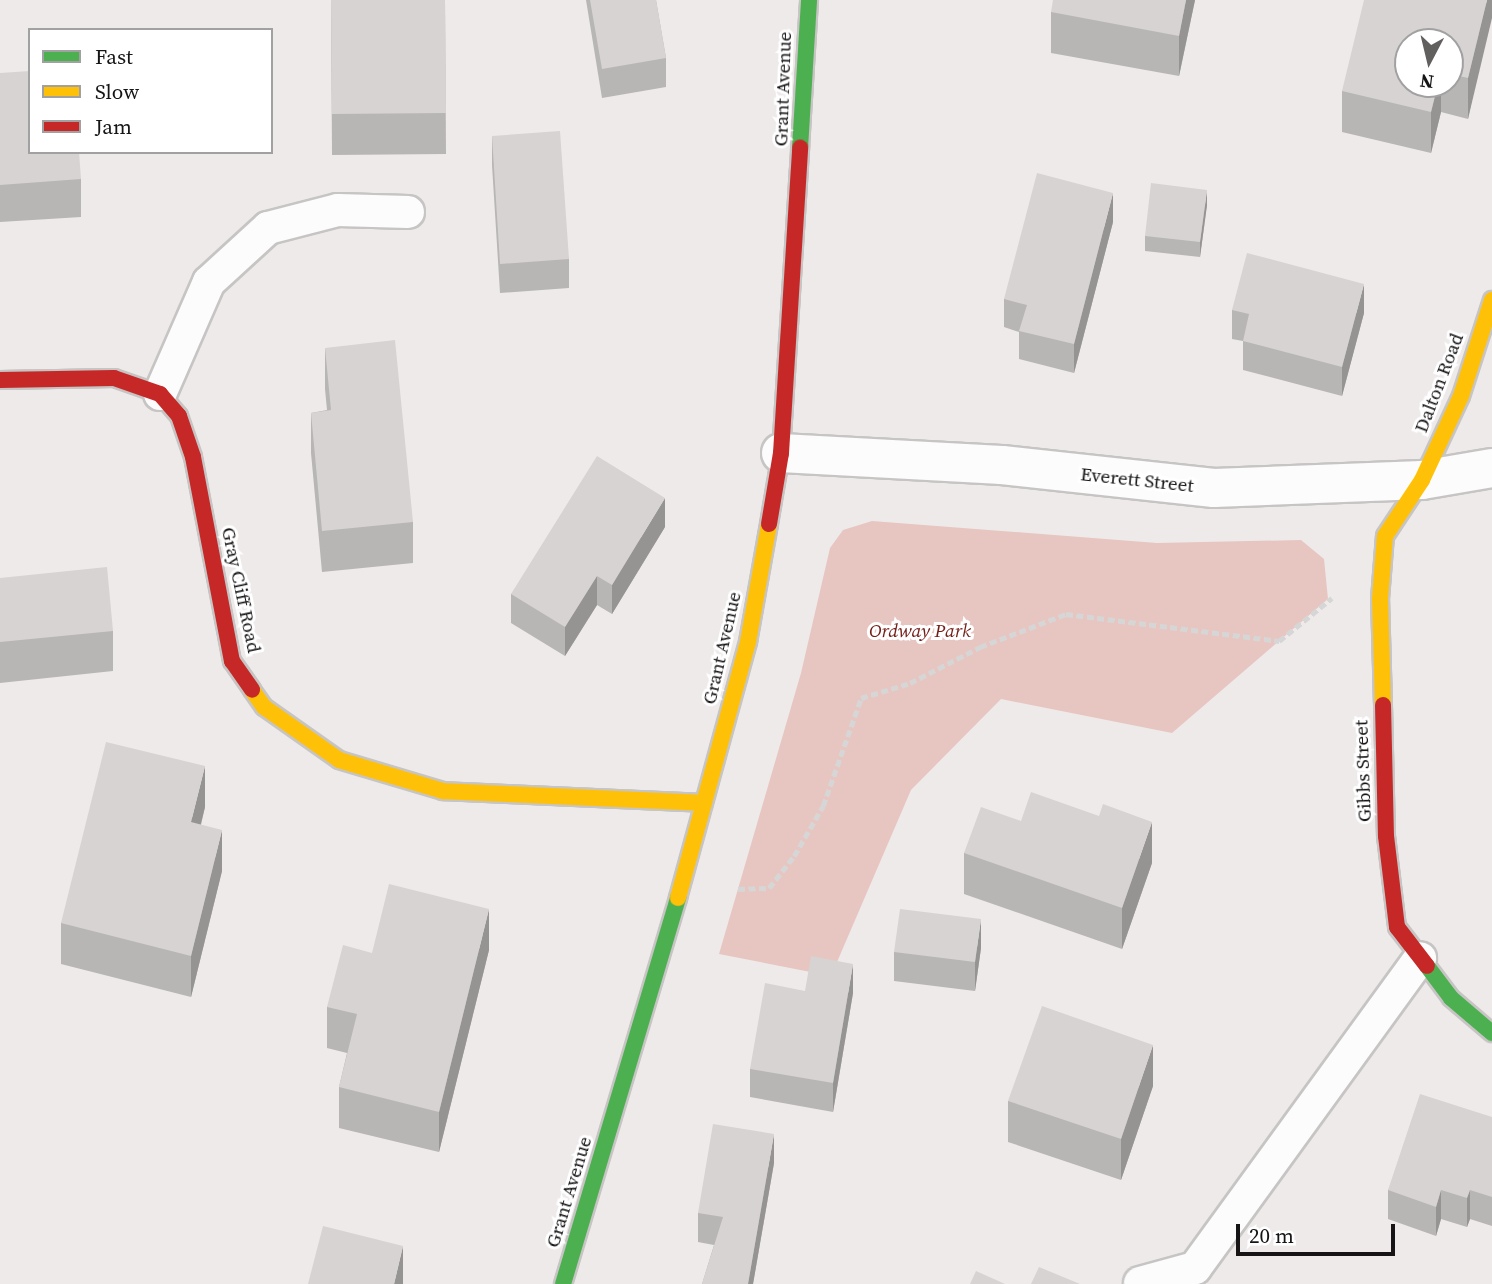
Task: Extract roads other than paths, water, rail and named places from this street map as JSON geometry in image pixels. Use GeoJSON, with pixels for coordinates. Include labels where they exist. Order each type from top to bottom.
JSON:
{"type":"FeatureCollection","features":[{"type":"Feature","properties":{"kind":"street","name":"Grant Avenue"},"geometry":{"type":"LineString","coordinates":[[563,1284],[704,803],[748,642],[781,453],[809,0]]}},
{"type":"Feature","properties":{"kind":"street","name":"Dalton Road"},"geometry":{"type":"LineString","coordinates":[[1422,480],[1461,396],[1492,300]]}},
{"type":"Feature","properties":{"kind":"street"},"geometry":{"type":"LineString","coordinates":[[0,380],[114,378],[160,394]]}},
{"type":"Feature","properties":{"kind":"street","name":"Gray Cliff Road"},"geometry":{"type":"LineString","coordinates":[[160,394],[179,416],[193,457],[232,661],[264,707],[288,727],[339,760],[443,791],[704,803]]}},
{"type":"Feature","properties":{"kind":"street","name":"Everett Street"},"geometry":{"type":"LineString","coordinates":[[781,453],[1002,465],[1214,488],[1422,480],[1492,468]]}},
{"type":"Feature","properties":{"kind":"street","name":"Gibbs Street"},"geometry":{"type":"LineString","coordinates":[[1422,480],[1385,536],[1380,599],[1386,836],[1397,928],[1451,998],[1492,1034]]}},
{"type":"Feature","properties":{"kind":"lane"},"geometry":{"type":"LineString","coordinates":[[160,394],[209,282],[268,228],[338,210],[408,212]]}},
{"type":"Feature","properties":{"kind":"lane"},"geometry":{"type":"LineString","coordinates":[[1140,1283],[1195,1268],[1420,958]]}},
{"type":"Feature","properties":{"kind":"park label","name":"Ordway Park"},"geometry":{"type":"Point","coordinates":[920,631]}}]}
